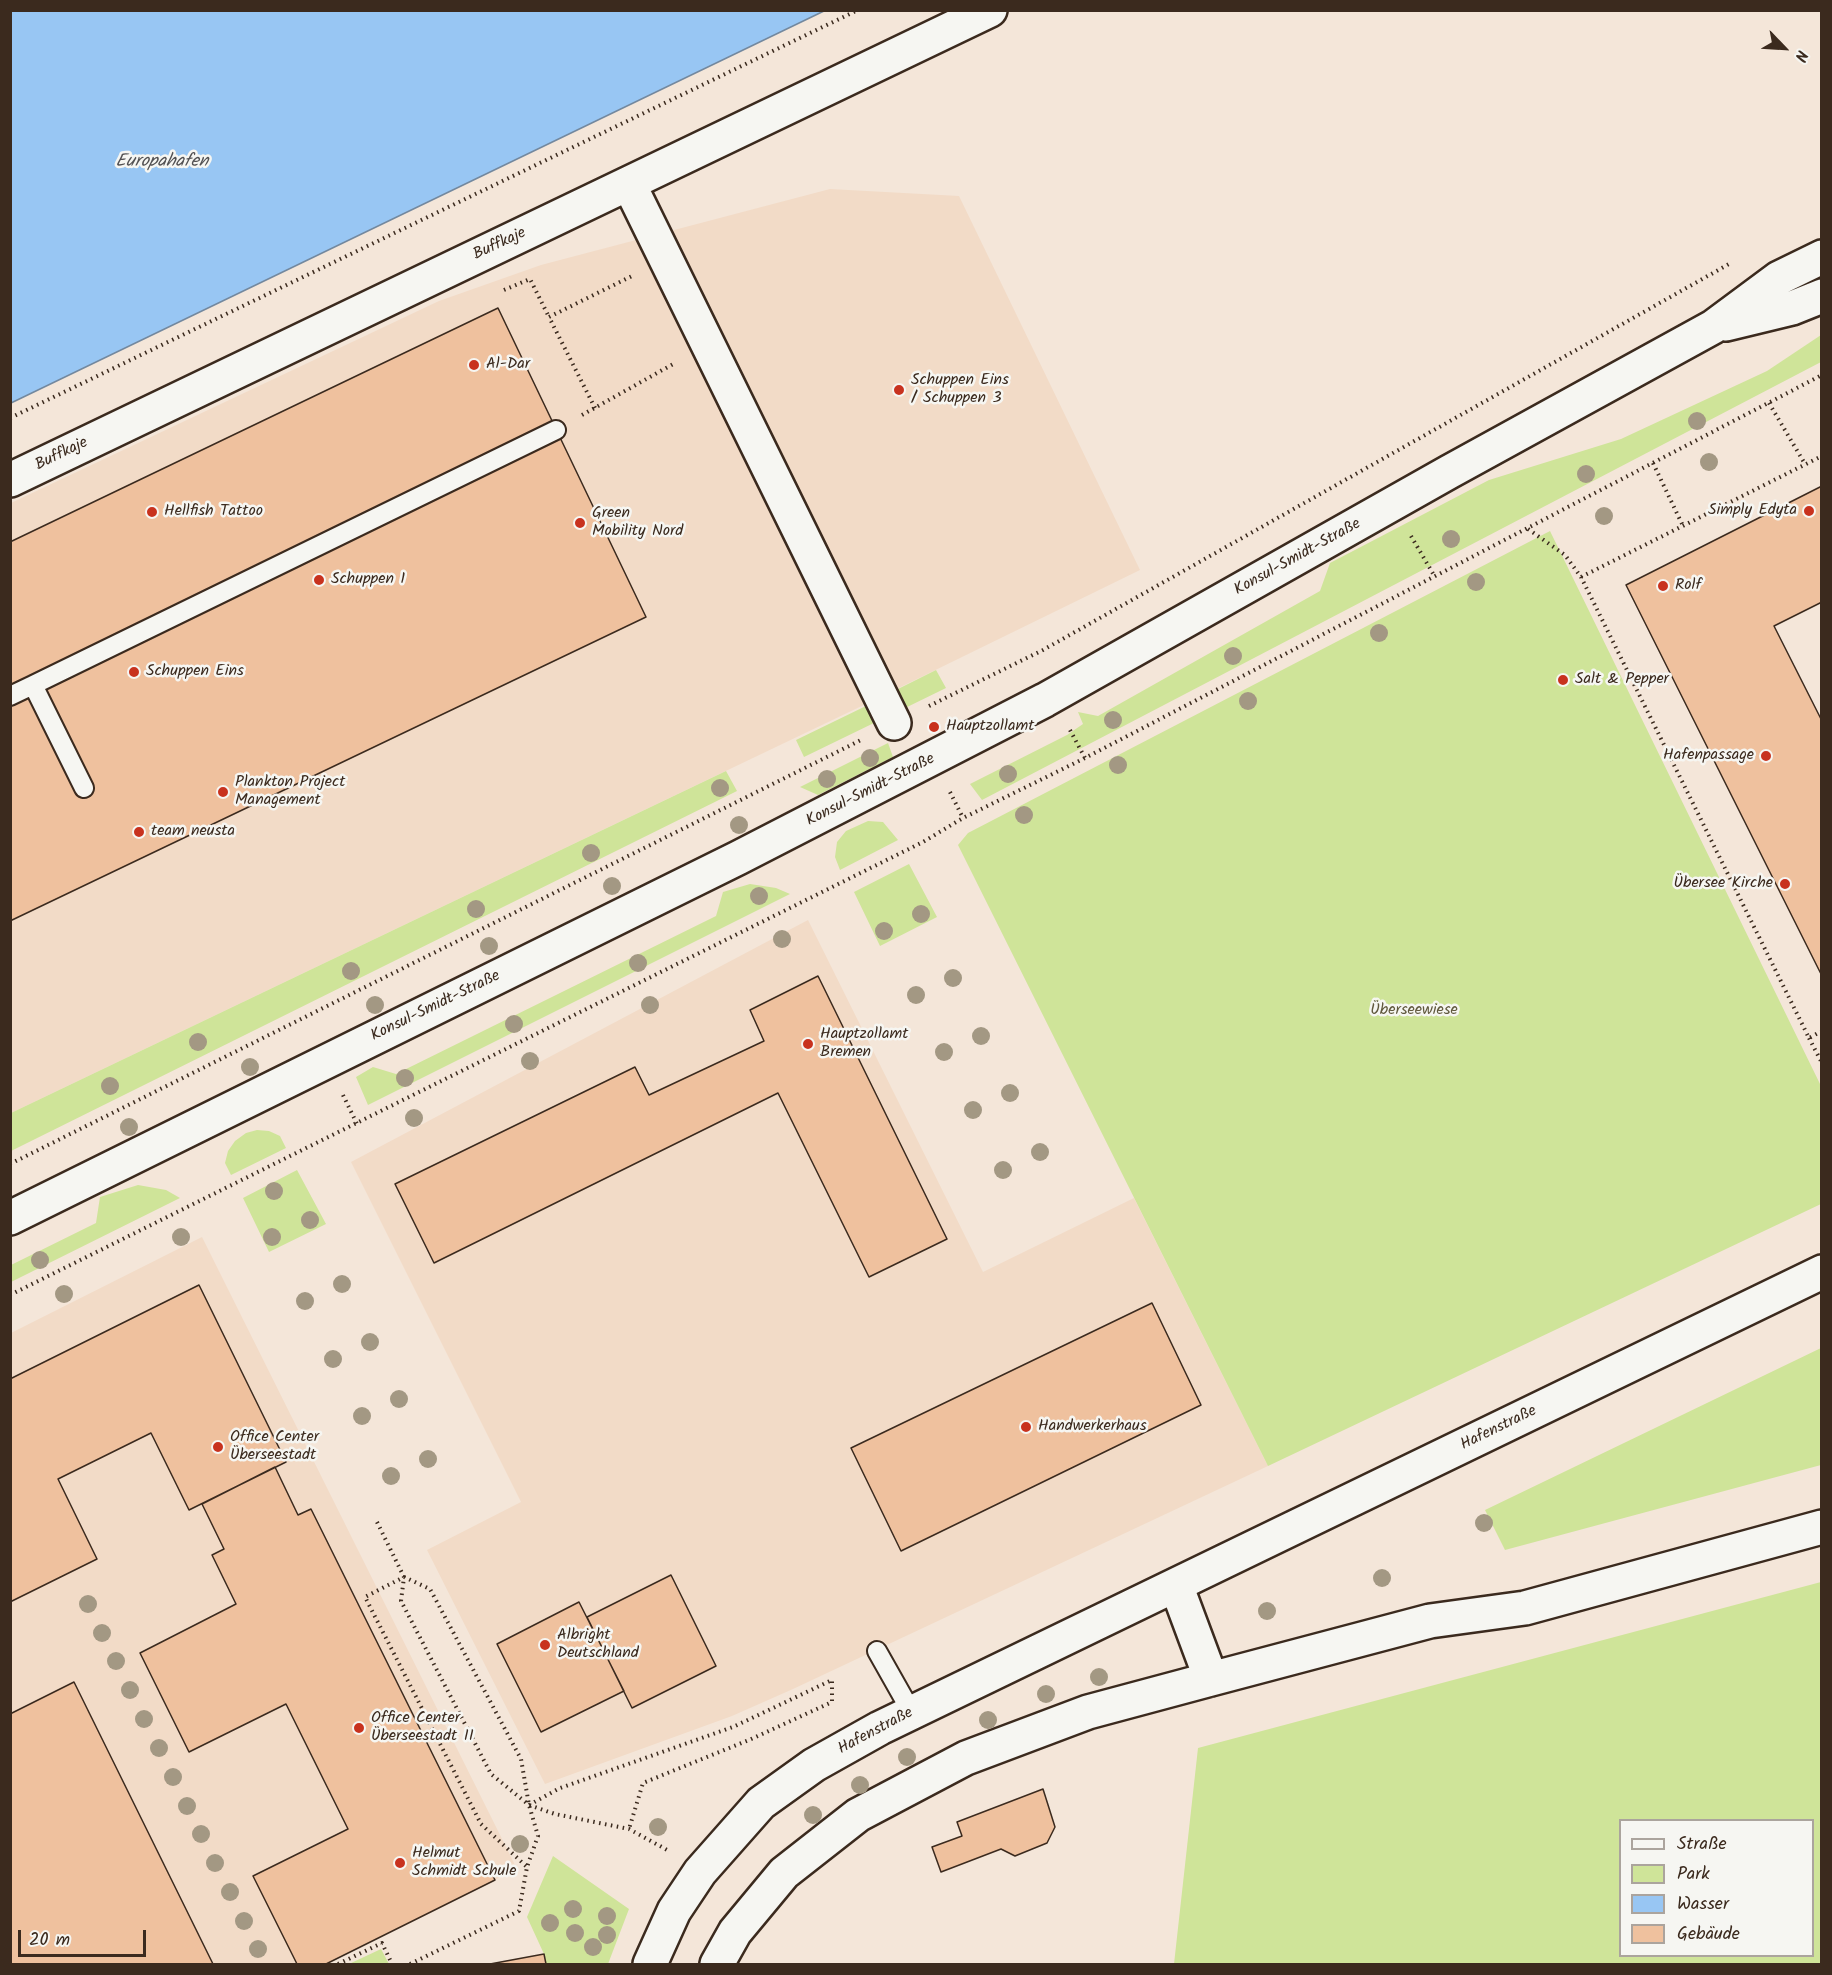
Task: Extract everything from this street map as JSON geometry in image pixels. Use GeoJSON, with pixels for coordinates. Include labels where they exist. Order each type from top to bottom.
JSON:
{"type":"FeatureCollection","features":[{"type":"Feature","properties":{"kind":"street","name":"Buffkaje"},"geometry":{"type":"LineString","coordinates":[[10,480],[990,10]]}},
{"type":"Feature","properties":{"kind":"street"},"geometry":{"type":"LineString","coordinates":[[628,184],[894,723]]}},
{"type":"Feature","properties":{"kind":"street","name":"Konsul-Smidt-Straße"},"geometry":{"type":"LineString","coordinates":[[10,1218],[738,858],[961,745],[1096,673],[1449,472],[1713,327],[1779,278],[1821,257]]}},
{"type":"Feature","properties":{"kind":"street","name":"Konsul-Smidt-Straße"},"geometry":{"type":"LineString","coordinates":[[1713,327],[1792,308],[1821,296]]}},
{"type":"Feature","properties":{"kind":"street","name":"Hafenstraße"},"geometry":{"type":"LineString","coordinates":[[650,1965],[674,1911],[700,1872],[761,1803],[814,1765],[912,1713],[1821,1272]]}},
{"type":"Feature","properties":{"kind":"street"},"geometry":{"type":"LineString","coordinates":[[717,1965],[735,1932],[784,1873],[858,1815],[966,1758],[1088,1712],[1430,1621],[1525,1608],[1821,1527]]}},
{"type":"Feature","properties":{"kind":"street"},"geometry":{"type":"LineString","coordinates":[[1176,1585],[1211,1679]]}},
{"type":"Feature","properties":{"kind":"lane"},"geometry":{"type":"LineString","coordinates":[[10,696],[556,430]]}},
{"type":"Feature","properties":{"kind":"lane"},"geometry":{"type":"LineString","coordinates":[[33,685],[84,788]]}},
{"type":"Feature","properties":{"kind":"lane"},"geometry":{"type":"LineString","coordinates":[[877,1651],[912,1713]]}},
{"type":"Feature","properties":{"kind":"path"},"geometry":{"type":"LineString","coordinates":[[10,418],[858,10]]}},
{"type":"Feature","properties":{"kind":"path"},"geometry":{"type":"LineString","coordinates":[[10,1164],[766,790],[894,723],[1043,650],[1732,262]]}},
{"type":"Feature","properties":{"kind":"path"},"geometry":{"type":"LineString","coordinates":[[595,408],[549,317],[626,279]]}},
{"type":"Feature","properties":{"kind":"path"},"geometry":{"type":"LineString","coordinates":[[556,430],[672,364]]}},
{"type":"Feature","properties":{"kind":"path"},"geometry":{"type":"LineString","coordinates":[[10,1295],[582,1013],[1085,758],[1821,375]]}},
{"type":"Feature","properties":{"kind":"path"},"geometry":{"type":"LineString","coordinates":[[1769,403],[1805,464]]}},
{"type":"Feature","properties":{"kind":"path"},"geometry":{"type":"LineString","coordinates":[[1581,577],[1821,456]]}},
{"type":"Feature","properties":{"kind":"path"},"geometry":{"type":"LineString","coordinates":[[1653,463],[1683,526]]}},
{"type":"Feature","properties":{"kind":"path"},"geometry":{"type":"LineString","coordinates":[[1528,528],[1565,555],[1581,577],[1821,1063]]}},
{"type":"Feature","properties":{"kind":"path"},"geometry":{"type":"LineString","coordinates":[[1067,724],[1085,758]]}},
{"type":"Feature","properties":{"kind":"path"},"geometry":{"type":"LineString","coordinates":[[1809,1038],[1821,1031]]}},
{"type":"Feature","properties":{"kind":"path"},"geometry":{"type":"LineString","coordinates":[[377,1522],[405,1577],[401,1600],[491,1774],[529,1805],[555,1814],[629,1829],[643,1783],[749,1740],[832,1702],[832,1680],[734,1727],[560,1788],[529,1805]]}},
{"type":"Feature","properties":{"kind":"path"},"geometry":{"type":"LineString","coordinates":[[405,1577],[430,1589],[521,1759],[529,1805],[538,1836],[527,1867],[519,1911],[410,1965]]}},
{"type":"Feature","properties":{"kind":"path"},"geometry":{"type":"LineString","coordinates":[[405,1577],[365,1597],[481,1824],[527,1867]]}},
{"type":"Feature","properties":{"kind":"path"},"geometry":{"type":"LineString","coordinates":[[338,1965],[382,1943],[392,1965]]}},
{"type":"Feature","properties":{"kind":"shaded area"},"geometry":{"type":"Polygon","coordinates":[[[830,189],[959,196],[1140,570],[870,702],[11,1113],[11,503],[439,301],[541,265],[830,189]]]}},
{"type":"Feature","properties":{"kind":"shaded area"},"geometry":{"type":"Polygon","coordinates":[[[808,920],[983,1272],[1134,1198],[1268,1466],[732,1716],[545,1784],[427,1550],[521,1502],[351,1162],[808,920]]]}},
{"type":"Feature","properties":{"kind":"shaded area"},"geometry":{"type":"Polygon","coordinates":[[[202,1237],[517,1869],[326,1964],[11,1964],[11,1333],[202,1237]]]}},
{"type":"Feature","properties":{"kind":"green space"},"geometry":{"type":"Polygon","coordinates":[[[1821,335],[1821,362],[982,800],[970,784],[1067,735],[1083,724],[1078,712],[1098,716],[1320,591],[1330,563],[1489,480],[1621,439],[1767,371],[1821,335]]]}},
{"type":"Feature","properties":{"kind":"green space","name":"Überseewiese"},"geometry":{"type":"Polygon","coordinates":[[[1550,531],[1821,1086],[1821,1204],[1268,1466],[958,845],[968,833],[1550,531]]]}},
{"type":"Feature","properties":{"kind":"green space"},"geometry":{"type":"Polygon","coordinates":[[[936,670],[946,688],[901,710],[892,692],[936,670]]]}},
{"type":"Feature","properties":{"kind":"green space"},"geometry":{"type":"Polygon","coordinates":[[[868,705],[876,722],[804,757],[796,740],[868,705]]]}},
{"type":"Feature","properties":{"kind":"green space"},"geometry":{"type":"Polygon","coordinates":[[[888,743],[893,757],[818,795],[800,787],[888,743]]]}},
{"type":"Feature","properties":{"kind":"green space"},"geometry":{"type":"Polygon","coordinates":[[[726,771],[737,791],[11,1151],[11,1113],[726,771]]]}},
{"type":"Feature","properties":{"kind":"green space"},"geometry":{"type":"Polygon","coordinates":[[[868,821],[883,822],[898,840],[840,870],[835,857],[837,842],[846,831],[868,821]]]}},
{"type":"Feature","properties":{"kind":"green space"},"geometry":{"type":"Polygon","coordinates":[[[909,864],[937,917],[880,946],[854,892],[909,864]]]}},
{"type":"Feature","properties":{"kind":"green space"},"geometry":{"type":"Polygon","coordinates":[[[750,884],[776,888],[790,894],[368,1105],[356,1077],[373,1067],[396,1074],[716,916],[723,892],[750,884]]]}},
{"type":"Feature","properties":{"kind":"green space"},"geometry":{"type":"Polygon","coordinates":[[[257,1130],[269,1131],[280,1136],[286,1148],[231,1175],[225,1163],[228,1151],[235,1141],[246,1133],[257,1130]]]}},
{"type":"Feature","properties":{"kind":"green space"},"geometry":{"type":"Polygon","coordinates":[[[297,1170],[326,1224],[269,1252],[243,1198],[297,1170]]]}},
{"type":"Feature","properties":{"kind":"green space"},"geometry":{"type":"Polygon","coordinates":[[[138,1185],[166,1190],[180,1198],[11,1282],[11,1265],[96,1223],[100,1197],[138,1185]]]}},
{"type":"Feature","properties":{"kind":"green space"},"geometry":{"type":"Polygon","coordinates":[[[1821,1348],[1821,1465],[1505,1550],[1485,1510],[1821,1348]]]}},
{"type":"Feature","properties":{"kind":"green space"},"geometry":{"type":"Polygon","coordinates":[[[1821,1582],[1821,1964],[1174,1964],[1198,1748],[1821,1582]]]}},
{"type":"Feature","properties":{"kind":"green space"},"geometry":{"type":"Polygon","coordinates":[[[553,1856],[629,1909],[608,1964],[546,1964],[544,1954],[527,1917],[553,1856]]]}},
{"type":"Feature","properties":{"kind":"green space"},"geometry":{"type":"Polygon","coordinates":[[[381,1949],[389,1964],[349,1964],[381,1949]]]}},
{"type":"Feature","properties":{"kind":"water","name":"Europahafen"},"geometry":{"type":"Polygon","coordinates":[[[11,10],[824,10],[824,11],[11,403],[11,10]]]}},
{"type":"Feature","properties":{"kind":"building","name":"Schuppen 1"},"geometry":{"type":"Polygon","coordinates":[[[498,308],[646,617],[10,921],[10,542],[498,308]]]}},
{"type":"Feature","properties":{"kind":"building","name":"Hafenpassage"},"geometry":{"type":"Polygon","coordinates":[[[1822,486],[1822,602],[1774,626],[1822,721],[1822,976],[1626,585],[1822,486]]]}},
{"type":"Feature","properties":{"kind":"building"},"geometry":{"type":"Polygon","coordinates":[[[818,976],[947,1239],[869,1277],[778,1093],[434,1263],[395,1184],[635,1067],[649,1095],[764,1041],[750,1010],[818,976]]]}},
{"type":"Feature","properties":{"kind":"building","name":"Office Center Überseestadt"},"geometry":{"type":"Polygon","coordinates":[[[199,1285],[286,1462],[189,1510],[151,1433],[58,1479],[97,1559],[10,1602],[10,1379],[199,1285]]]}},
{"type":"Feature","properties":{"kind":"building","name":"Handwerkerhaus"},"geometry":{"type":"Polygon","coordinates":[[[1152,1303],[1201,1405],[901,1551],[851,1448],[1152,1303]]]}},
{"type":"Feature","properties":{"kind":"building","name":"Office Center Überseestadt II"},"geometry":{"type":"Polygon","coordinates":[[[275,1467],[298,1515],[311,1509],[495,1880],[326,1964],[297,1964],[253,1876],[348,1829],[286,1704],[189,1752],[140,1653],[236,1604],[212,1555],[224,1549],[202,1504],[275,1467]]]}},
{"type":"Feature","properties":{"kind":"building"},"geometry":{"type":"Polygon","coordinates":[[[671,1575],[716,1666],[632,1708],[587,1617],[671,1575]]]}},
{"type":"Feature","properties":{"kind":"building"},"geometry":{"type":"Polygon","coordinates":[[[579,1602],[624,1691],[541,1732],[497,1644],[579,1602]]]}},
{"type":"Feature","properties":{"kind":"building"},"geometry":{"type":"Polygon","coordinates":[[[74,1682],[213,1964],[10,1964],[10,1714],[74,1682]]]}},
{"type":"Feature","properties":{"kind":"building"},"geometry":{"type":"Polygon","coordinates":[[[1043,1789],[1055,1827],[1047,1843],[1015,1856],[1001,1849],[941,1872],[932,1847],[962,1836],[957,1822],[1043,1789]]]}},
{"type":"Feature","properties":{"kind":"building"},"geometry":{"type":"Polygon","coordinates":[[[544,1954],[546,1964],[490,1964],[544,1954]]]}},
{"type":"Feature","properties":{"kind":"place","name":"Al-Dar"},"geometry":{"type":"Point","coordinates":[474,365]}},
{"type":"Feature","properties":{"kind":"place","name":"Schuppen Eins / Schuppen 3"},"geometry":{"type":"Point","coordinates":[899,390]}},
{"type":"Feature","properties":{"kind":"place","name":"Simply Edyta"},"geometry":{"type":"Point","coordinates":[1809,511]}},
{"type":"Feature","properties":{"kind":"place","name":"Hellfish Tattoo"},"geometry":{"type":"Point","coordinates":[152,512]}},
{"type":"Feature","properties":{"kind":"place","name":"Green Mobility Nord"},"geometry":{"type":"Point","coordinates":[580,523]}},
{"type":"Feature","properties":{"kind":"place","name":"Schuppen 1"},"geometry":{"type":"Point","coordinates":[319,580]}},
{"type":"Feature","properties":{"kind":"place","name":"Rolf"},"geometry":{"type":"Point","coordinates":[1663,586]}},
{"type":"Feature","properties":{"kind":"place","name":"Schuppen Eins"},"geometry":{"type":"Point","coordinates":[134,672]}},
{"type":"Feature","properties":{"kind":"place","name":"Salt & Pepper"},"geometry":{"type":"Point","coordinates":[1563,680]}},
{"type":"Feature","properties":{"kind":"place","name":"Hauptzollamt"},"geometry":{"type":"Point","coordinates":[934,727]}},
{"type":"Feature","properties":{"kind":"place","name":"Hafenpassage"},"geometry":{"type":"Point","coordinates":[1766,756]}},
{"type":"Feature","properties":{"kind":"place","name":"Plankton Project Management"},"geometry":{"type":"Point","coordinates":[223,792]}},
{"type":"Feature","properties":{"kind":"place","name":"team neusta"},"geometry":{"type":"Point","coordinates":[139,832]}},
{"type":"Feature","properties":{"kind":"place","name":"Übersee Kirche"},"geometry":{"type":"Point","coordinates":[1785,884]}},
{"type":"Feature","properties":{"kind":"place","name":"Hauptzollamt Bremen"},"geometry":{"type":"Point","coordinates":[808,1044]}},
{"type":"Feature","properties":{"kind":"place","name":"Handwerkerhaus"},"geometry":{"type":"Point","coordinates":[1026,1427]}},
{"type":"Feature","properties":{"kind":"place","name":"Office Center Überseestadt"},"geometry":{"type":"Point","coordinates":[218,1447]}},
{"type":"Feature","properties":{"kind":"place","name":"Albright Deutschland"},"geometry":{"type":"Point","coordinates":[545,1645]}},
{"type":"Feature","properties":{"kind":"place","name":"Office Center Überseestadt II"},"geometry":{"type":"Point","coordinates":[359,1728]}},
{"type":"Feature","properties":{"kind":"place","name":"Helmut Schmidt Schule"},"geometry":{"type":"Point","coordinates":[400,1863]}}]}
